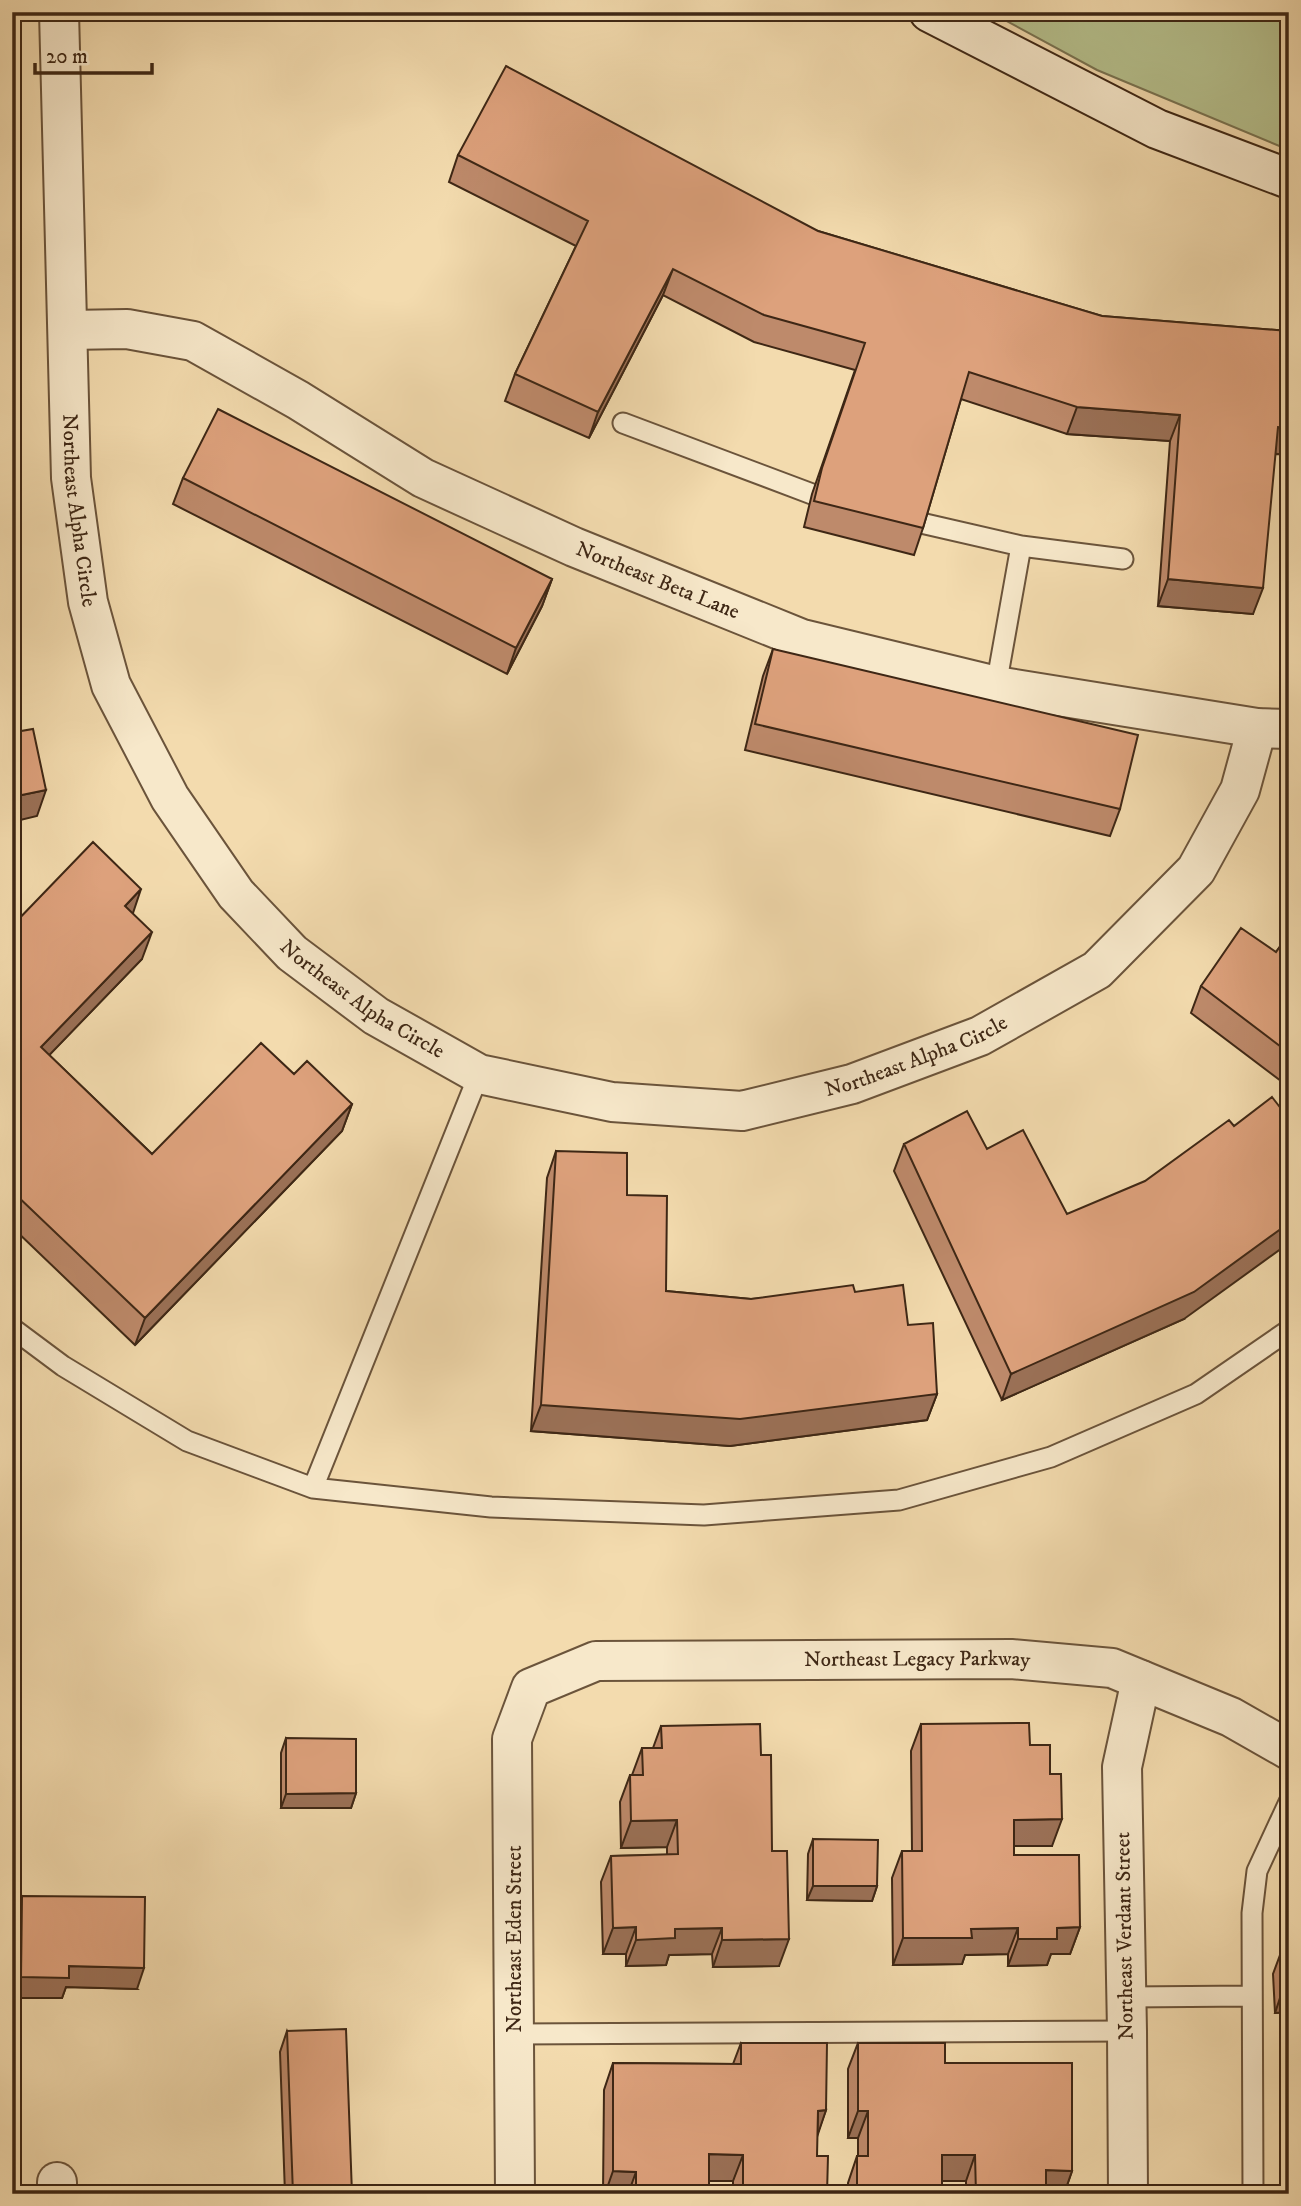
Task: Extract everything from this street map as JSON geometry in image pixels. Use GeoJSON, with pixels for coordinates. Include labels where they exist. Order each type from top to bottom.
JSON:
{"type":"FeatureCollection","features":[{"type":"Feature","properties":{"kind":"street","name":"Northeast Alpha Circle"},"geometry":{"type":"LineString","coordinates":[[59,12],[71,478],[88,602],[111,685],[170,798],[236,894],[292,953],[376,1016],[479,1074],[612,1102],[742,1111],[852,1084],[980,1036],[1097,970],[1196,870],[1273,728]]}},
{"type":"Feature","properties":{"kind":"street"},"geometry":{"type":"LineString","coordinates":[[929,12],[1157,130],[1289,179]]}},
{"type":"Feature","properties":{"kind":"street","name":"Northeast Beta Lane"},"geometry":{"type":"LineString","coordinates":[[69,330],[127,329],[193,341],[298,401],[423,478],[574,547],[802,639],[996,686],[1273,728]]}},
{"type":"Feature","properties":{"kind":"street","name":"Northeast Legacy Parkway"},"geometry":{"type":"LineString","coordinates":[[531,1688],[596,1661],[1011,1659],[1112,1668],[1231,1717],[1289,1750]]}},
{"type":"Feature","properties":{"kind":"street","name":"Northeast Verdant Street"},"geometry":{"type":"LineString","coordinates":[[1128,2194],[1122,1767],[1141,1680]]}},
{"type":"Feature","properties":{"kind":"street","name":"Northeast Eden Street"},"geometry":{"type":"LineString","coordinates":[[515,2194],[512,1739],[531,1688]]}},
{"type":"Feature","properties":{"kind":"lane"},"geometry":{"type":"LineString","coordinates":[[623,423],[812,495]]}},
{"type":"Feature","properties":{"kind":"lane"},"geometry":{"type":"LineString","coordinates":[[921,523],[1021,546],[1123,559]]}},
{"type":"Feature","properties":{"kind":"lane"},"geometry":{"type":"LineString","coordinates":[[996,686],[1021,546]]}},
{"type":"Feature","properties":{"kind":"lane"},"geometry":{"type":"LineString","coordinates":[[313,1488],[479,1074]]}},
{"type":"Feature","properties":{"kind":"lane"},"geometry":{"type":"LineString","coordinates":[[12,1328],[63,1366],[187,1441],[313,1488],[491,1507],[704,1515],[900,1500],[1051,1457],[1196,1394],[1289,1330]]}},
{"type":"Feature","properties":{"kind":"lane"},"geometry":{"type":"LineString","coordinates":[[1252,2194],[1252,1913],[1257,1871],[1289,1802]]}},
{"type":"Feature","properties":{"kind":"lane"},"geometry":{"type":"LineString","coordinates":[[515,2034],[1127,2014],[1252,1996]]}},
{"type":"Feature","properties":{"kind":"green space"},"geometry":{"type":"Polygon","coordinates":[[[990,12],[1289,12],[1289,150],[1097,70],[990,12]]]}},
{"type":"Feature","properties":{"kind":"building"},"geometry":{"type":"Polygon","coordinates":[[[506,66],[818,231],[1102,316],[1289,331],[1289,428],[1278,427],[1263,588],[1168,579],[1180,415],[1077,407],[969,372],[923,528],[814,501],[822,468],[865,343],[764,315],[673,269],[598,412],[515,374],[588,221],[458,155],[506,66]]]}},
{"type":"Feature","properties":{"kind":"building"},"geometry":{"type":"Polygon","coordinates":[[[218,409],[552,579],[516,648],[183,478],[218,409]]]}},
{"type":"Feature","properties":{"kind":"building"},"geometry":{"type":"Polygon","coordinates":[[[773,649],[1138,735],[1120,809],[755,724],[773,649]]]}},
{"type":"Feature","properties":{"kind":"building"},"geometry":{"type":"Polygon","coordinates":[[[12,721],[15,732],[33,729],[46,790],[12,797],[12,721]]]}},
{"type":"Feature","properties":{"kind":"building"},"geometry":{"type":"Polygon","coordinates":[[[93,842],[141,889],[125,906],[152,932],[41,1047],[152,1154],[261,1043],[294,1074],[307,1061],[352,1104],[145,1318],[12,1191],[12,926],[93,842]]]}},
{"type":"Feature","properties":{"kind":"building"},"geometry":{"type":"Polygon","coordinates":[[[1241,928],[1276,952],[1289,934],[1289,1053],[1201,986],[1241,928]]]}},
{"type":"Feature","properties":{"kind":"building"},"geometry":{"type":"Polygon","coordinates":[[[1272,1097],[1289,1119],[1289,1223],[1194,1292],[1011,1374],[904,1144],[967,1111],[987,1149],[1023,1130],[1067,1214],[1145,1181],[1229,1120],[1234,1126],[1272,1097]]]}},
{"type":"Feature","properties":{"kind":"building"},"geometry":{"type":"Polygon","coordinates":[[[556,1151],[627,1153],[627,1195],[667,1196],[666,1291],[751,1299],[853,1285],[855,1292],[903,1285],[908,1325],[933,1323],[937,1394],[740,1419],[541,1405],[556,1151]]]}},
{"type":"Feature","properties":{"kind":"building"},"geometry":{"type":"Polygon","coordinates":[[[1029,1723],[1030,1745],[1050,1745],[1050,1774],[1061,1774],[1062,1819],[1014,1820],[1014,1855],[1079,1855],[1080,1927],[1057,1928],[1057,1939],[1018,1939],[1018,1928],[971,1929],[972,1938],[903,1938],[902,1851],[922,1851],[921,1724],[1029,1723]]]}},
{"type":"Feature","properties":{"kind":"building"},"geometry":{"type":"Polygon","coordinates":[[[760,1724],[761,1755],[771,1755],[772,1851],[787,1851],[789,1939],[722,1940],[722,1928],[675,1929],[675,1938],[636,1940],[636,1927],[613,1928],[611,1856],[678,1854],[677,1820],[631,1821],[630,1775],[643,1775],[642,1748],[662,1748],[661,1726],[760,1724]]]}},
{"type":"Feature","properties":{"kind":"building"},"geometry":{"type":"Polygon","coordinates":[[[286,1738],[356,1739],[356,1793],[286,1794],[286,1738]]]}},
{"type":"Feature","properties":{"kind":"building"},"geometry":{"type":"Polygon","coordinates":[[[813,1839],[878,1840],[877,1886],[813,1886],[813,1839]]]}},
{"type":"Feature","properties":{"kind":"building"},"geometry":{"type":"Polygon","coordinates":[[[22,1896],[145,1897],[144,1968],[69,1966],[69,1978],[21,1977],[22,1896]]]}},
{"type":"Feature","properties":{"kind":"building"},"geometry":{"type":"Polygon","coordinates":[[[1283,1947],[1289,1947],[1289,1986],[1284,1986],[1283,1947]]]}},
{"type":"Feature","properties":{"kind":"building"},"geometry":{"type":"Polygon","coordinates":[[[346,2029],[352,2194],[293,2194],[287,2031],[346,2029]]]}},
{"type":"Feature","properties":{"kind":"building"},"geometry":{"type":"Polygon","coordinates":[[[741,2043],[827,2043],[826,2110],[818,2111],[817,2156],[828,2156],[827,2194],[743,2194],[743,2155],[709,2154],[709,2194],[636,2194],[636,2172],[613,2171],[613,2063],[741,2064],[741,2043]]]}},
{"type":"Feature","properties":{"kind":"building"},"geometry":{"type":"Polygon","coordinates":[[[858,2043],[945,2043],[945,2063],[1072,2063],[1072,2171],[1046,2170],[1046,2194],[976,2194],[975,2155],[942,2155],[942,2194],[857,2194],[857,2156],[868,2156],[868,2111],[858,2111],[858,2043]]]}}]}
